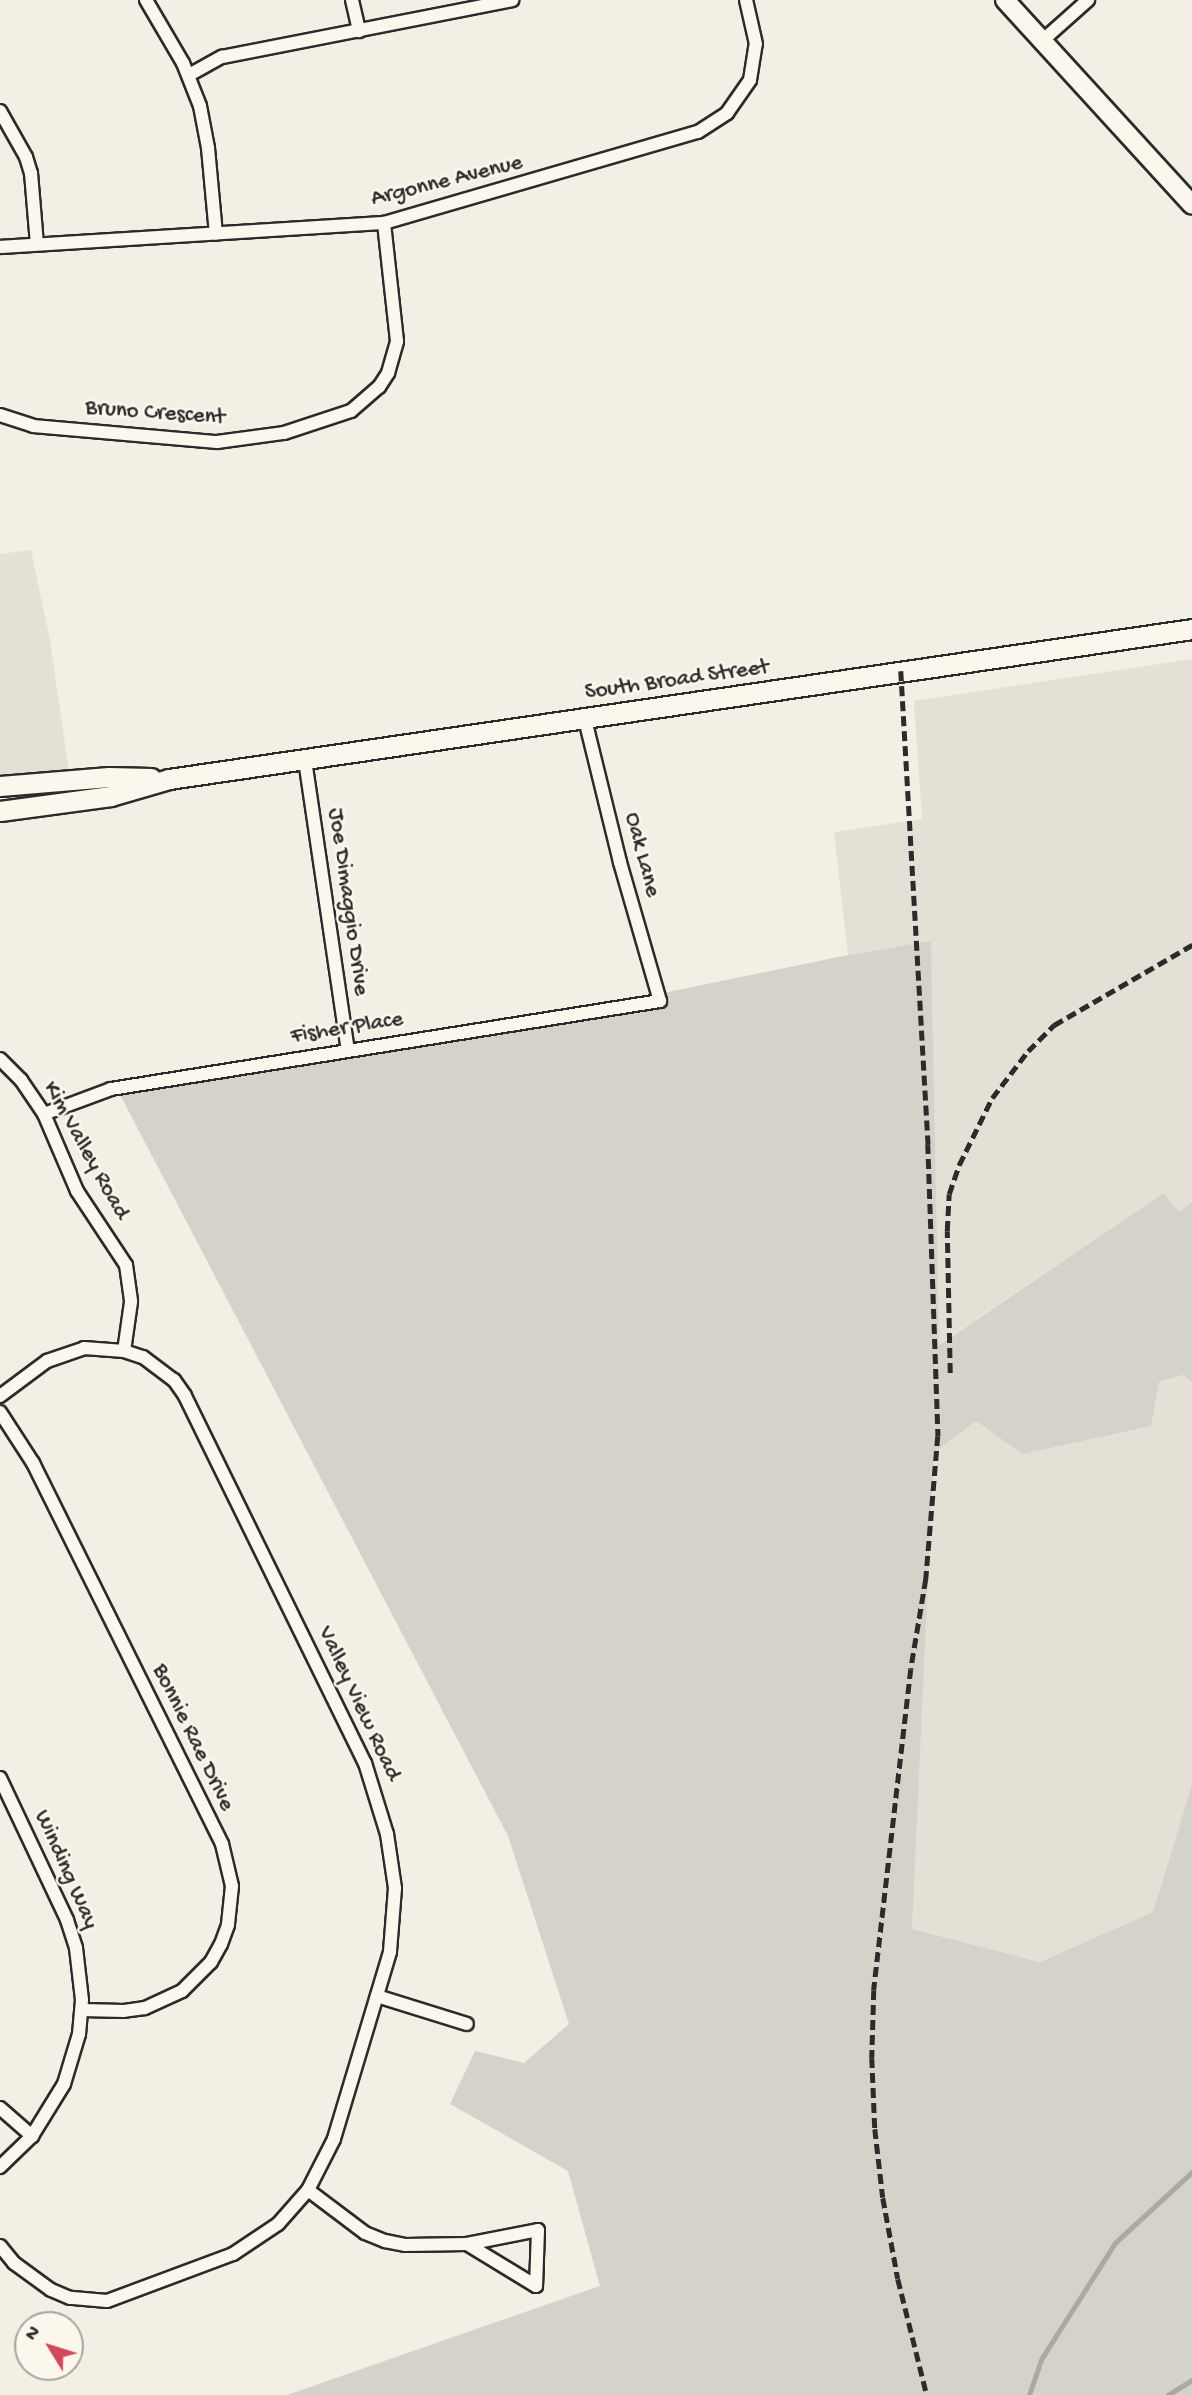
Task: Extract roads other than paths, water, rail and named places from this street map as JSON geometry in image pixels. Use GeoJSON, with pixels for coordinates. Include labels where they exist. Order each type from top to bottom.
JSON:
{"type":"FeatureCollection","features":[{"type":"Feature","properties":{"kind":"main road","name":"South Broad Street"},"geometry":{"type":"LineString","coordinates":[[0,810],[111,796],[169,779],[1192,629]]}},
{"type":"Feature","properties":{"kind":"main road","name":"South Broad Street"},"geometry":{"type":"LineString","coordinates":[[0,786],[109,777],[169,779]]}},
{"type":"Feature","properties":{"kind":"main road"},"geometry":{"type":"LineString","coordinates":[[25,782],[27,807]]}},
{"type":"Feature","properties":{"kind":"street"},"geometry":{"type":"LineString","coordinates":[[146,0],[189,75],[206,134],[215,234]]}},
{"type":"Feature","properties":{"kind":"street"},"geometry":{"type":"LineString","coordinates":[[352,0],[359,32]]}},
{"type":"Feature","properties":{"kind":"street"},"geometry":{"type":"LineString","coordinates":[[189,75],[222,57],[512,0]]}},
{"type":"Feature","properties":{"kind":"street","name":"Argonne Avenue"},"geometry":{"type":"LineString","coordinates":[[0,247],[384,223],[685,136],[714,123],[740,98],[755,62],[754,26],[746,0]]}},
{"type":"Feature","properties":{"kind":"street"},"geometry":{"type":"LineString","coordinates":[[1005,0],[1192,205]]}},
{"type":"Feature","properties":{"kind":"street"},"geometry":{"type":"LineString","coordinates":[[1042,41],[1088,0]]}},
{"type":"Feature","properties":{"kind":"street"},"geometry":{"type":"LineString","coordinates":[[0,111],[26,157],[31,173],[37,244]]}},
{"type":"Feature","properties":{"kind":"street","name":"Bruno Crescent"},"geometry":{"type":"LineString","coordinates":[[0,415],[33,426],[217,442],[284,433],[351,411],[379,387],[395,356],[397,325],[384,223]]}},
{"type":"Feature","properties":{"kind":"street","name":"Oak Lane"},"geometry":{"type":"LineString","coordinates":[[585,719],[620,862],[660,1000]]}},
{"type":"Feature","properties":{"kind":"street","name":"Joe Dimaggio Drive"},"geometry":{"type":"LineString","coordinates":[[305,760],[348,1049]]}},
{"type":"Feature","properties":{"kind":"street","name":"Fisher Place"},"geometry":{"type":"LineString","coordinates":[[44,1114],[111,1089],[660,1000]]}},
{"type":"Feature","properties":{"kind":"street","name":"Kim Valley Road"},"geometry":{"type":"LineString","coordinates":[[0,1059],[21,1080],[44,1114],[78,1191],[126,1265],[131,1302],[124,1350]]}},
{"type":"Feature","properties":{"kind":"street","name":"Valley View Road"},"geometry":{"type":"LineString","coordinates":[[0,1396],[47,1361],[65,1353],[94,1348],[124,1350],[159,1367],[185,1396],[365,1763],[387,1834],[394,1888],[390,1952],[334,2140],[308,2190],[278,2224],[257,2241],[233,2254],[107,2301],[70,2298],[51,2290],[14,2263],[0,2246]]}},
{"type":"Feature","properties":{"kind":"street","name":"Bonnie Rae Drive"},"geometry":{"type":"LineString","coordinates":[[0,1412],[33,1463],[216,1832],[229,1866],[232,1886],[228,1925],[221,1944],[204,1970],[182,1991],[145,2008],[124,2011],[82,2010]]}},
{"type":"Feature","properties":{"kind":"street","name":"Winding Way"},"geometry":{"type":"LineString","coordinates":[[0,1778],[67,1920],[80,1974],[82,2010],[73,2059],[64,2084],[32,2136],[0,2167]]}},
{"type":"Feature","properties":{"kind":"street"},"geometry":{"type":"LineString","coordinates":[[377,1996],[467,2024]]}},
{"type":"Feature","properties":{"kind":"street"},"geometry":{"type":"LineString","coordinates":[[0,2108],[32,2136]]}},
{"type":"Feature","properties":{"kind":"street"},"geometry":{"type":"LineString","coordinates":[[308,2190],[365,2233],[405,2245],[467,2244],[538,2231],[536,2286],[467,2244]]}},
{"type":"Feature","properties":{"kind":"waterway"},"geometry":{"type":"LineString","coordinates":[[1029,2395],[1042,2358],[1115,2243],[1192,2172]]}},
{"type":"Feature","properties":{"kind":"waterway"},"geometry":{"type":"LineString","coordinates":[[1168,2395],[1192,2380]]}},
{"type":"Feature","properties":{"kind":"railway"},"geometry":{"type":"LineString","coordinates":[[901,671],[928,1144],[938,1436],[926,1579],[911,1669],[874,1990],[872,2058],[875,2129],[883,2198],[898,2279],[927,2395]]}},
{"type":"Feature","properties":{"kind":"railway"},"geometry":{"type":"LineString","coordinates":[[950,1373],[947,1231],[949,1194],[959,1165],[992,1098],[1028,1051],[1054,1025],[1192,945]]}}]}
